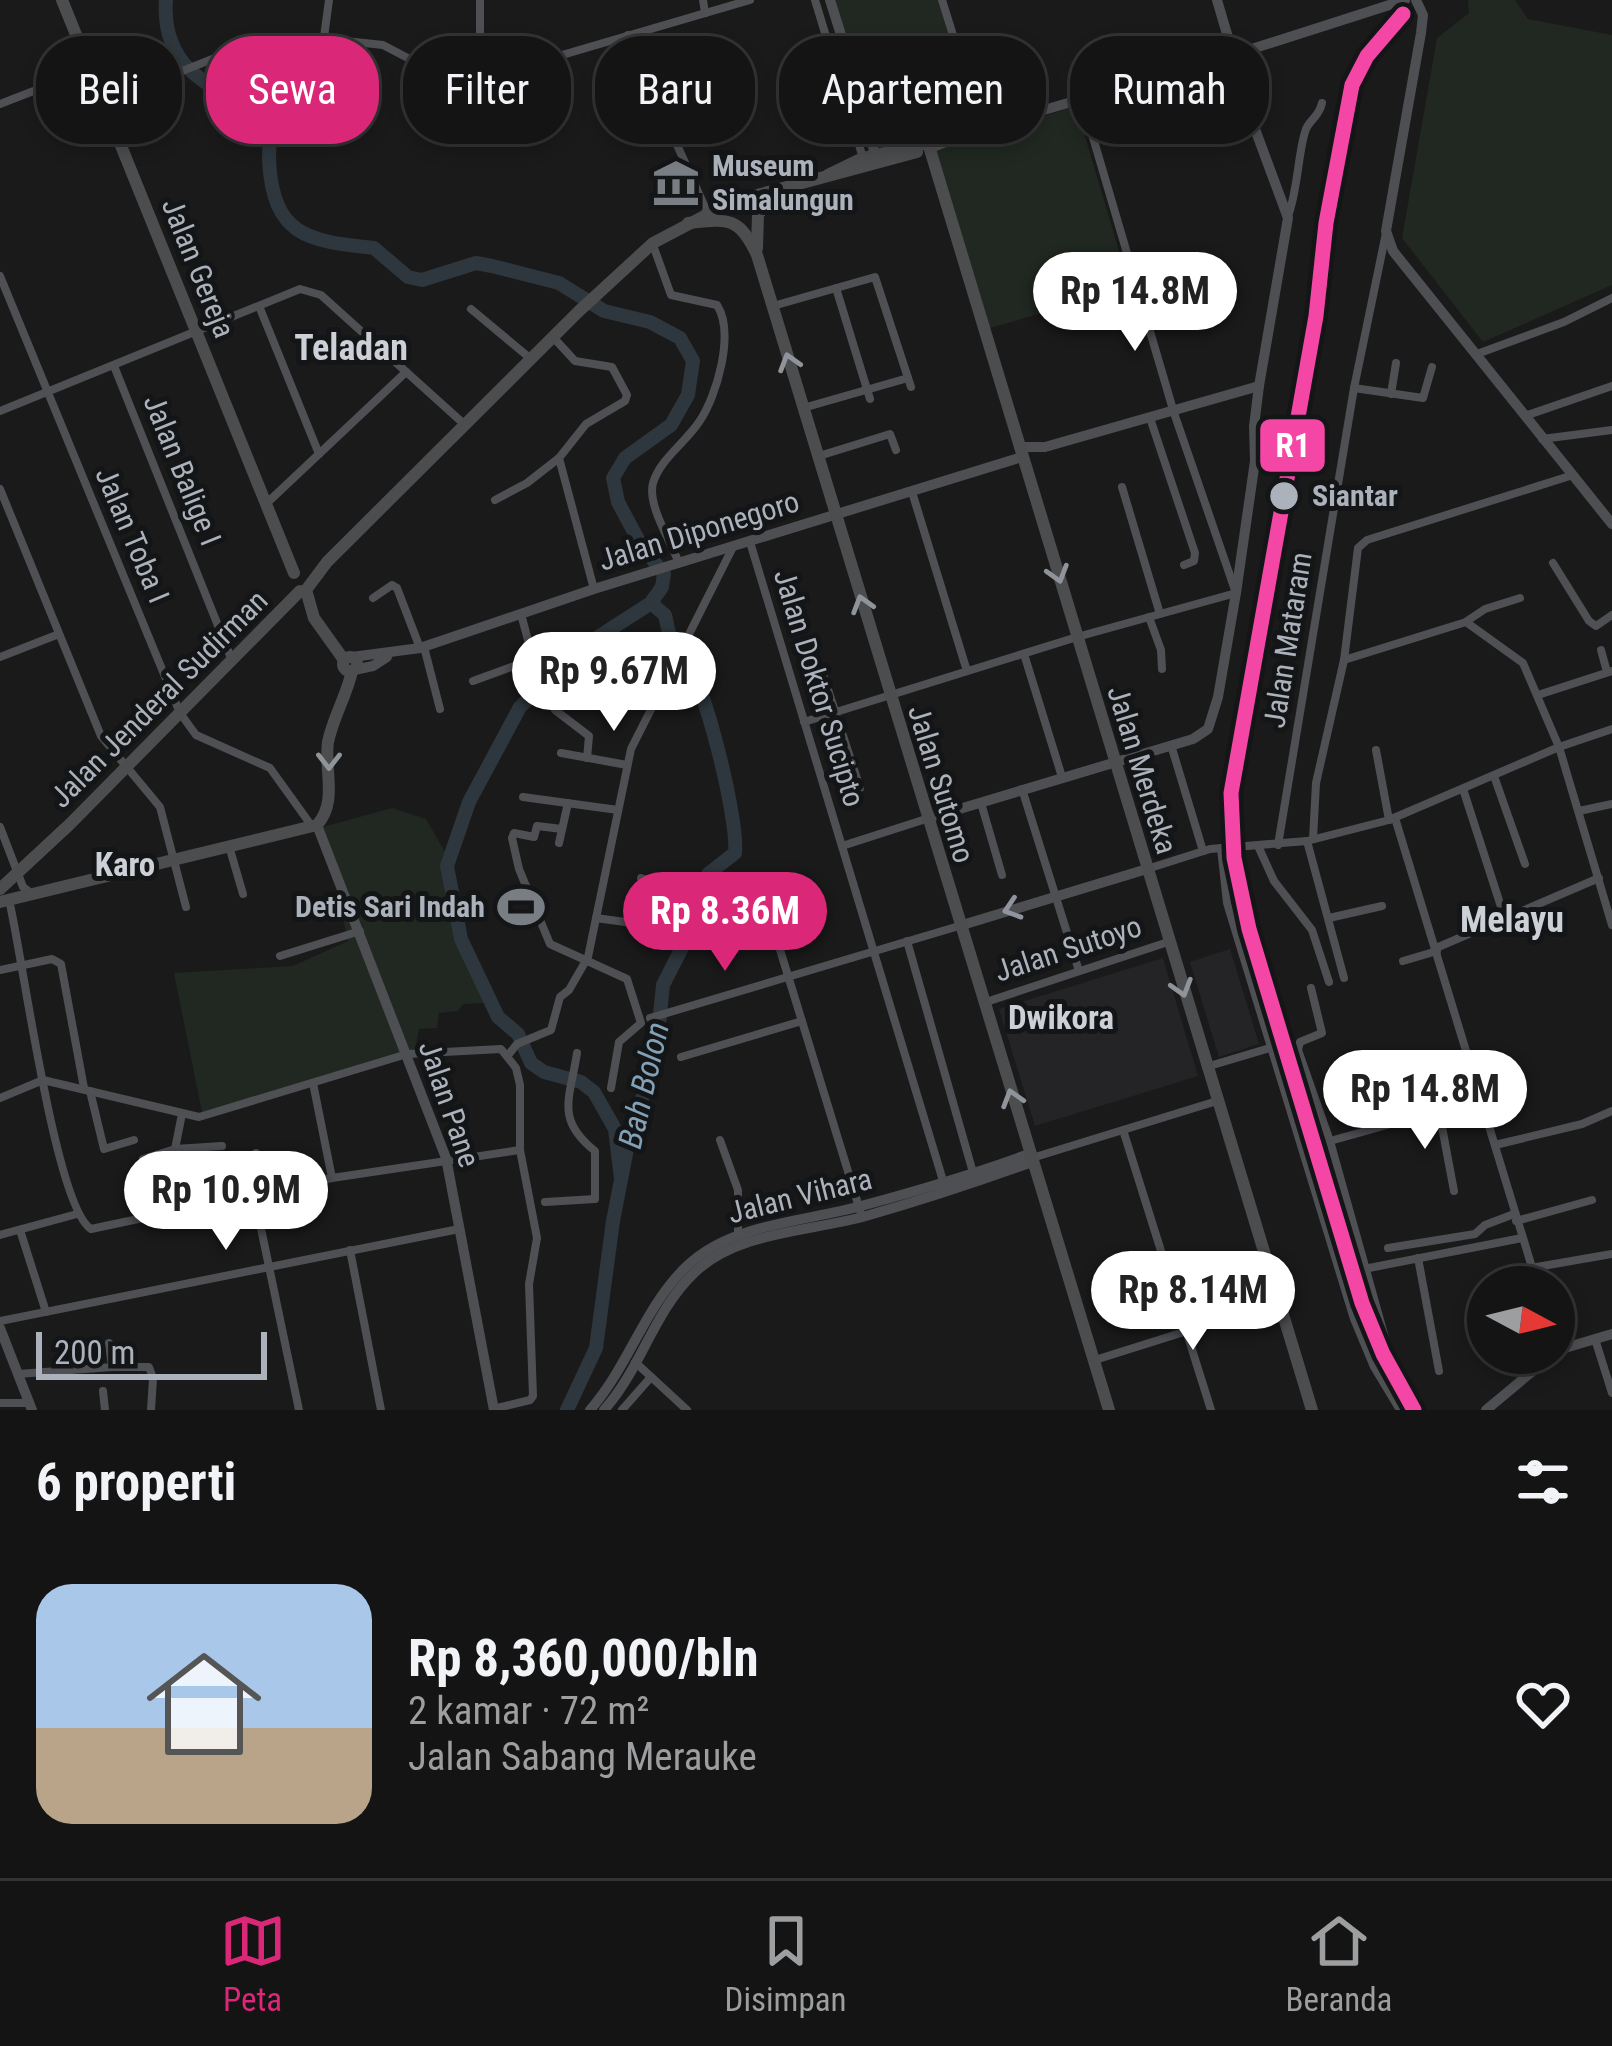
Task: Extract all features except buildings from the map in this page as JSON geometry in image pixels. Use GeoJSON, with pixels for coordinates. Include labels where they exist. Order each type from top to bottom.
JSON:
{"type":"FeatureCollection","features":[{"type":"Feature","properties":{"kind":"main road","name":"Jalan Gereja"},"geometry":{"type":"LineString","coordinates":[[62,0],[78,36]]}},
{"type":"Feature","properties":{"kind":"main road","name":"Jalan Gereja"},"geometry":{"type":"LineString","coordinates":[[122,144],[267,503],[303,579],[314,618],[349,665]]}},
{"type":"Feature","properties":{"kind":"main road"},"geometry":{"type":"LineString","coordinates":[[828,175],[874,155],[928,146]]}},
{"type":"Feature","properties":{"kind":"main road"},"geometry":{"type":"LineString","coordinates":[[653,243],[707,212],[928,146]]}},
{"type":"Feature","properties":{"kind":"main road","name":"Jalan Merdeka"},"geometry":{"type":"LineString","coordinates":[[928,146],[1312,1410]]}},
{"type":"Feature","properties":{"kind":"main road"},"geometry":{"type":"LineString","coordinates":[[757,256],[758,214],[788,185]]}},
{"type":"Feature","properties":{"kind":"main road"},"geometry":{"type":"LineString","coordinates":[[688,223],[731,221],[747,233],[757,256]]}},
{"type":"Feature","properties":{"kind":"main road","name":"Jalan Jenderal Sudirman"},"geometry":{"type":"LineString","coordinates":[[3,897],[19,872],[232,659],[303,579],[327,562],[653,243]]}},
{"type":"Feature","properties":{"kind":"main road","name":"Jalan Sutomo"},"geometry":{"type":"LineString","coordinates":[[757,256],[1108,1410]]}},
{"type":"Feature","properties":{"kind":"main road"},"geometry":{"type":"LineString","coordinates":[[3,897],[32,894],[314,825],[326,812],[327,747],[349,665]]}},
{"type":"Feature","properties":{"kind":"street"},"geometry":{"type":"LineString","coordinates":[[324,36],[329,0]]}},
{"type":"Feature","properties":{"kind":"street"},"geometry":{"type":"LineString","coordinates":[[480,0],[480,36]]}},
{"type":"Feature","properties":{"kind":"street"},"geometry":{"type":"LineString","coordinates":[[703,0],[705,13]]}},
{"type":"Feature","properties":{"kind":"street"},"geometry":{"type":"LineString","coordinates":[[571,53],[750,0]]}},
{"type":"Feature","properties":{"kind":"street"},"geometry":{"type":"LineString","coordinates":[[815,0],[874,155]]}},
{"type":"Feature","properties":{"kind":"street"},"geometry":{"type":"LineString","coordinates":[[830,0],[872,133],[874,155]]}},
{"type":"Feature","properties":{"kind":"street"},"geometry":{"type":"LineString","coordinates":[[942,0],[953,36]]}},
{"type":"Feature","properties":{"kind":"street"},"geometry":{"type":"LineString","coordinates":[[1217,0],[1227,36]]}},
{"type":"Feature","properties":{"kind":"street"},"geometry":{"type":"LineString","coordinates":[[1269,43],[1405,0]]}},
{"type":"Feature","properties":{"kind":"street"},"geometry":{"type":"LineString","coordinates":[[1416,0],[1423,16],[1421,33],[1386,231],[1404,266],[1612,524]]}},
{"type":"Feature","properties":{"kind":"street"},"geometry":{"type":"LineString","coordinates":[[628,35],[707,212]]}},
{"type":"Feature","properties":{"kind":"street"},"geometry":{"type":"LineString","coordinates":[[0,104],[36,89]]}},
{"type":"Feature","properties":{"kind":"street"},"geometry":{"type":"LineString","coordinates":[[842,846],[1171,745],[1208,729],[1236,592],[1255,461],[1259,386],[1288,218],[1297,192],[1306,128],[1318,118],[1322,103]]}},
{"type":"Feature","properties":{"kind":"street"},"geometry":{"type":"LineString","coordinates":[[928,146],[934,144]]}},
{"type":"Feature","properties":{"kind":"street"},"geometry":{"type":"LineString","coordinates":[[1095,144],[1174,412],[1236,592]]}},
{"type":"Feature","properties":{"kind":"street"},"geometry":{"type":"LineString","coordinates":[[1260,144],[1288,218]]}},
{"type":"Feature","properties":{"kind":"street","name":"Jalan Mataram"},"geometry":{"type":"LineString","coordinates":[[1278,845],[1354,388],[1386,231]]}},
{"type":"Feature","properties":{"kind":"street"},"geometry":{"type":"LineString","coordinates":[[653,243],[671,295],[717,305],[726,333],[721,367],[702,420],[664,463],[652,485],[677,565]]}},
{"type":"Feature","properties":{"kind":"street","name":"Jalan Toba I"},"geometry":{"type":"LineString","coordinates":[[0,276],[180,712],[196,735],[270,768],[314,825]]}},
{"type":"Feature","properties":{"kind":"street"},"geometry":{"type":"LineString","coordinates":[[773,306],[875,277],[910,382],[803,408]]}},
{"type":"Feature","properties":{"kind":"street"},"geometry":{"type":"LineString","coordinates":[[836,288],[868,394]]}},
{"type":"Feature","properties":{"kind":"street"},"geometry":{"type":"LineString","coordinates":[[0,411],[300,289],[314,291],[465,426]]}},
{"type":"Feature","properties":{"kind":"street"},"geometry":{"type":"LineString","coordinates":[[1477,354],[1564,322],[1612,298]]}},
{"type":"Feature","properties":{"kind":"street"},"geometry":{"type":"LineString","coordinates":[[259,306],[320,454]]}},
{"type":"Feature","properties":{"kind":"street"},"geometry":{"type":"LineString","coordinates":[[471,309],[531,359]]}},
{"type":"Feature","properties":{"kind":"street"},"geometry":{"type":"LineString","coordinates":[[495,500],[527,483],[559,458],[586,424],[625,401],[627,395],[612,368],[575,361],[553,337]]}},
{"type":"Feature","properties":{"kind":"street"},"geometry":{"type":"LineString","coordinates":[[1391,394],[1396,363]]}},
{"type":"Feature","properties":{"kind":"street","name":"Jalan Balige I"},"geometry":{"type":"LineString","coordinates":[[114,365],[232,659]]}},
{"type":"Feature","properties":{"kind":"street"},"geometry":{"type":"LineString","coordinates":[[1354,388],[1424,398],[1432,368]]}},
{"type":"Feature","properties":{"kind":"street"},"geometry":{"type":"LineString","coordinates":[[267,503],[406,372]]}},
{"type":"Feature","properties":{"kind":"street","name":"Jalan Diponegoro"},"geometry":{"type":"LineString","coordinates":[[349,665],[422,648],[1045,447],[1259,386]]}},
{"type":"Feature","properties":{"kind":"street"},"geometry":{"type":"LineString","coordinates":[[1524,417],[1612,386]]}},
{"type":"Feature","properties":{"kind":"street"},"geometry":{"type":"LineString","coordinates":[[1150,418],[1195,554],[1194,561],[1184,566]]}},
{"type":"Feature","properties":{"kind":"street"},"geometry":{"type":"LineString","coordinates":[[1543,439],[1612,430]]}},
{"type":"Feature","properties":{"kind":"street"},"geometry":{"type":"LineString","coordinates":[[818,456],[890,434],[896,451]]}},
{"type":"Feature","properties":{"kind":"street"},"geometry":{"type":"LineString","coordinates":[[559,458],[594,589]]}},
{"type":"Feature","properties":{"kind":"street"},"geometry":{"type":"LineString","coordinates":[[1344,978],[1310,840],[1318,770],[1344,660],[1358,548],[1381,536],[1573,475]]}},
{"type":"Feature","properties":{"kind":"street"},"geometry":{"type":"LineString","coordinates":[[1122,487],[1155,615],[1162,669]]}},
{"type":"Feature","properties":{"kind":"street"},"geometry":{"type":"LineString","coordinates":[[0,489],[101,736],[160,808],[186,907]]}},
{"type":"Feature","properties":{"kind":"street"},"geometry":{"type":"LineString","coordinates":[[912,492],[967,671]]}},
{"type":"Feature","properties":{"kind":"street","name":"Jalan Doktor Sucipto"},"geometry":{"type":"LineString","coordinates":[[750,542],[945,1187]]}},
{"type":"Feature","properties":{"kind":"street"},"geometry":{"type":"LineString","coordinates":[[508,1054],[533,1035],[551,1030],[560,997],[569,990],[586,958],[631,749],[732,549]]}},
{"type":"Feature","properties":{"kind":"street"},"geometry":{"type":"LineString","coordinates":[[1553,563],[1589,621],[1596,626],[1612,615]]}},
{"type":"Feature","properties":{"kind":"street"},"geometry":{"type":"LineString","coordinates":[[373,598],[392,585],[397,588],[440,709]]}},
{"type":"Feature","properties":{"kind":"street"},"geometry":{"type":"LineString","coordinates":[[804,722],[1236,592]]}},
{"type":"Feature","properties":{"kind":"street"},"geometry":{"type":"LineString","coordinates":[[1344,660],[1466,622],[1485,609],[1520,598]]}},
{"type":"Feature","properties":{"kind":"street"},"geometry":{"type":"LineString","coordinates":[[521,614],[533,659]]}},
{"type":"Feature","properties":{"kind":"street"},"geometry":{"type":"LineString","coordinates":[[1466,622],[1521,660],[1538,695],[1559,747],[1612,925]]}},
{"type":"Feature","properties":{"kind":"street"},"geometry":{"type":"LineString","coordinates":[[0,657],[59,634]]}},
{"type":"Feature","properties":{"kind":"street"},"geometry":{"type":"LineString","coordinates":[[472,681],[593,637]]}},
{"type":"Feature","properties":{"kind":"street"},"geometry":{"type":"LineString","coordinates":[[1538,695],[1610,671],[1601,650]]}},
{"type":"Feature","properties":{"kind":"street"},"geometry":{"type":"LineString","coordinates":[[1024,653],[1062,777]]}},
{"type":"Feature","properties":{"kind":"street"},"geometry":{"type":"LineString","coordinates":[[821,668],[860,788]]}},
{"type":"Feature","properties":{"kind":"street"},"geometry":{"type":"LineString","coordinates":[[548,689],[556,710],[589,736],[586,758]]}},
{"type":"Feature","properties":{"kind":"street"},"geometry":{"type":"LineString","coordinates":[[650,1018],[1203,851],[1310,840],[1392,819],[1612,729]]}},
{"type":"Feature","properties":{"kind":"street"},"geometry":{"type":"LineString","coordinates":[[1171,745],[1203,851]]}},
{"type":"Feature","properties":{"kind":"street"},"geometry":{"type":"LineString","coordinates":[[1376,750],[1392,819],[1531,1266]]}},
{"type":"Feature","properties":{"kind":"street"},"geometry":{"type":"LineString","coordinates":[[561,753],[627,765]]}},
{"type":"Feature","properties":{"kind":"street"},"geometry":{"type":"LineString","coordinates":[[1494,776],[1525,864]]}},
{"type":"Feature","properties":{"kind":"street"},"geometry":{"type":"LineString","coordinates":[[1022,789],[1079,971]]}},
{"type":"Feature","properties":{"kind":"street"},"geometry":{"type":"LineString","coordinates":[[1463,789],[1504,916]]}},
{"type":"Feature","properties":{"kind":"street"},"geometry":{"type":"LineString","coordinates":[[523,797],[618,810]]}},
{"type":"Feature","properties":{"kind":"street"},"geometry":{"type":"LineString","coordinates":[[980,801],[1002,875]]}},
{"type":"Feature","properties":{"kind":"street"},"geometry":{"type":"LineString","coordinates":[[560,843],[568,803]]}},
{"type":"Feature","properties":{"kind":"street"},"geometry":{"type":"LineString","coordinates":[[1579,812],[1612,804]]}},
{"type":"Feature","properties":{"kind":"street","name":"Jalan Pane"},"geometry":{"type":"LineString","coordinates":[[314,825],[361,931],[446,1159],[494,1410]]}},
{"type":"Feature","properties":{"kind":"street"},"geometry":{"type":"LineString","coordinates":[[562,829],[537,826],[533,838],[514,833],[512,838],[519,869],[550,944],[627,979],[640,1023],[619,1042],[611,1088]]}},
{"type":"Feature","properties":{"kind":"street"},"geometry":{"type":"LineString","coordinates":[[0,827],[24,890],[32,894]]}},
{"type":"Feature","properties":{"kind":"street"},"geometry":{"type":"LineString","coordinates":[[229,846],[243,894]]}},
{"type":"Feature","properties":{"kind":"street"},"geometry":{"type":"LineString","coordinates":[[1221,848],[1227,903],[1354,1319],[1374,1367],[1400,1410]]}},
{"type":"Feature","properties":{"kind":"street"},"geometry":{"type":"LineString","coordinates":[[1259,848],[1274,880],[1312,930],[1329,982]]}},
{"type":"Feature","properties":{"kind":"street"},"geometry":{"type":"LineString","coordinates":[[596,918],[647,925],[664,884],[641,878]]}},
{"type":"Feature","properties":{"kind":"street"},"geometry":{"type":"LineString","coordinates":[[1403,961],[1599,878]]}},
{"type":"Feature","properties":{"kind":"street"},"geometry":{"type":"LineString","coordinates":[[3,897],[43,1080],[77,1214],[84,1225],[103,1228],[332,1178],[520,1150]]}},
{"type":"Feature","properties":{"kind":"street"},"geometry":{"type":"LineString","coordinates":[[1329,918],[1382,906]]}},
{"type":"Feature","properties":{"kind":"street"},"geometry":{"type":"LineString","coordinates":[[747,933],[772,928],[861,1212]]}},
{"type":"Feature","properties":{"kind":"street"},"geometry":{"type":"LineString","coordinates":[[280,956],[361,931]]}},
{"type":"Feature","properties":{"kind":"street"},"geometry":{"type":"LineString","coordinates":[[907,941],[974,1178]]}},
{"type":"Feature","properties":{"kind":"street","name":"Jalan Sutoyo"},"geometry":{"type":"LineString","coordinates":[[983,1003],[1168,942]]}},
{"type":"Feature","properties":{"kind":"street"},"geometry":{"type":"LineString","coordinates":[[0,970],[52,959],[61,964],[104,1149],[134,1140]]}},
{"type":"Feature","properties":{"kind":"street"},"geometry":{"type":"LineString","coordinates":[[1311,988],[1322,1034],[1300,1042],[1298,1050],[1330,1141],[1389,1352],[1420,1410]]}},
{"type":"Feature","properties":{"kind":"street"},"geometry":{"type":"LineString","coordinates":[[681,1057],[802,1022]]}},
{"type":"Feature","properties":{"kind":"street"},"geometry":{"type":"LineString","coordinates":[[1206,1066],[1273,1046]]}},
{"type":"Feature","properties":{"kind":"street"},"geometry":{"type":"LineString","coordinates":[[0,1098],[43,1080],[207,1116],[407,1054],[492,1048],[508,1054],[520,1085],[520,1150],[537,1238],[529,1293],[533,1396],[494,1410]]}},
{"type":"Feature","properties":{"kind":"street"},"geometry":{"type":"LineString","coordinates":[[545,1202],[597,1197],[597,1155],[574,1135],[569,1103],[577,1053]]}},
{"type":"Feature","properties":{"kind":"street"},"geometry":{"type":"LineString","coordinates":[[314,1084],[332,1178]]}},
{"type":"Feature","properties":{"kind":"street"},"geometry":{"type":"LineString","coordinates":[[1330,1141],[1480,1099]]}},
{"type":"Feature","properties":{"kind":"street"},"geometry":{"type":"LineString","coordinates":[[1030,1158],[1217,1101]]}},
{"type":"Feature","properties":{"kind":"street"},"geometry":{"type":"LineString","coordinates":[[1448,1107],[1450,1117],[1442,1127],[1454,1191]]}},
{"type":"Feature","properties":{"kind":"street"},"geometry":{"type":"LineString","coordinates":[[1495,1145],[1582,1124],[1612,1111]]}},
{"type":"Feature","properties":{"kind":"street"},"geometry":{"type":"LineString","coordinates":[[175,1149],[182,1114]]}},
{"type":"Feature","properties":{"kind":"street"},"geometry":{"type":"LineString","coordinates":[[1124,1130],[1211,1410]]}},
{"type":"Feature","properties":{"kind":"street"},"geometry":{"type":"LineString","coordinates":[[720,1140],[738,1190],[732,1240]]}},
{"type":"Feature","properties":{"kind":"street"},"geometry":{"type":"LineString","coordinates":[[143,1159],[175,1149],[222,1145]]}},
{"type":"Feature","properties":{"kind":"street"},"geometry":{"type":"LineString","coordinates":[[256,1154],[267,1267],[299,1410]]}},
{"type":"Feature","properties":{"kind":"street","name":"Jalan Vihara"},"geometry":{"type":"LineString","coordinates":[[604,1410],[672,1289],[732,1240],[861,1212],[1030,1158]]}},
{"type":"Feature","properties":{"kind":"street"},"geometry":{"type":"LineString","coordinates":[[1388,1248],[1475,1234],[1486,1225],[1592,1201]]}},
{"type":"Feature","properties":{"kind":"street"},"geometry":{"type":"LineString","coordinates":[[0,1235],[77,1214]]}},
{"type":"Feature","properties":{"kind":"street"},"geometry":{"type":"LineString","coordinates":[[0,1403],[31,1407],[0,1324],[460,1228]]}},
{"type":"Feature","properties":{"kind":"street"},"geometry":{"type":"LineString","coordinates":[[20,1230],[46,1312]]}},
{"type":"Feature","properties":{"kind":"street"},"geometry":{"type":"LineString","coordinates":[[1364,1269],[1522,1238]]}},
{"type":"Feature","properties":{"kind":"street"},"geometry":{"type":"LineString","coordinates":[[350,1250],[381,1410]]}},
{"type":"Feature","properties":{"kind":"street"},"geometry":{"type":"LineString","coordinates":[[1543,1266],[1612,1254]]}},
{"type":"Feature","properties":{"kind":"street"},"geometry":{"type":"LineString","coordinates":[[1418,1258],[1439,1371]]}},
{"type":"Feature","properties":{"kind":"street"},"geometry":{"type":"LineString","coordinates":[[1094,1360],[1279,1302]]}},
{"type":"Feature","properties":{"kind":"street"},"geometry":{"type":"LineString","coordinates":[[1575,1345],[1612,1334]]}},
{"type":"Feature","properties":{"kind":"street"},"geometry":{"type":"LineString","coordinates":[[1594,1340],[1612,1393]]}},
{"type":"Feature","properties":{"kind":"street"},"geometry":{"type":"LineString","coordinates":[[109,1343],[112,1367]]}},
{"type":"Feature","properties":{"kind":"street"},"geometry":{"type":"LineString","coordinates":[[633,1361],[683,1409]]}},
{"type":"Feature","properties":{"kind":"street","name":"Jalan Vihara"},"geometry":{"type":"LineString","coordinates":[[590,1410],[633,1361]]}},
{"type":"Feature","properties":{"kind":"street"},"geometry":{"type":"LineString","coordinates":[[18,1374],[149,1367],[151,1410]]}},
{"type":"Feature","properties":{"kind":"street"},"geometry":{"type":"LineString","coordinates":[[1486,1410],[1529,1374]]}},
{"type":"Feature","properties":{"kind":"street"},"geometry":{"type":"LineString","coordinates":[[622,1410],[651,1377]]}},
{"type":"Feature","properties":{"kind":"street"},"geometry":{"type":"LineString","coordinates":[[104,1391],[105,1410]]}},
{"type":"Feature","properties":{"kind":"shaded area"},"geometry":{"type":"Polygon","coordinates":[[[834,0],[938,0],[949,36],[845,36],[834,0]]]}},
{"type":"Feature","properties":{"kind":"shaded area"},"geometry":{"type":"Polygon","coordinates":[[[1468,0],[1515,0],[1528,19],[1612,35],[1612,285],[1483,342],[1402,238],[1437,38],[1469,13],[1468,0]]]}},
{"type":"Feature","properties":{"kind":"shaded area"},"geometry":{"type":"Polygon","coordinates":[[[1070,108],[1070,144],[1087,144],[1130,288],[990,328],[934,151],[956,144],[1046,144],[1046,116],[1070,108]]]}},
{"type":"Feature","properties":{"kind":"shaded area"},"geometry":{"type":"Polygon","coordinates":[[[876,144],[912,144],[879,154],[876,144]]]}},
{"type":"Feature","properties":{"kind":"shaded area"},"geometry":{"type":"Polygon","coordinates":[[[392,808],[426,819],[445,852],[444,888],[456,936],[487,1003],[463,1004],[458,1011],[439,1013],[437,1028],[419,1029],[415,1049],[202,1112],[174,973],[293,966],[348,941],[323,827],[392,808]]]}},
{"type":"Feature","properties":{"kind":"shaded area"},"geometry":{"type":"Polygon","coordinates":[[[1230,949],[1259,1044],[1219,1057],[1190,962],[1230,949]]]}},
{"type":"Feature","properties":{"kind":"shaded area"},"geometry":{"type":"Polygon","coordinates":[[[1163,958],[1198,1076],[1035,1126],[999,1009],[1163,958]]]}},
{"type":"Feature","properties":{"kind":"waterway","name":"Bah Bolon"},"geometry":{"type":"LineString","coordinates":[[166,0],[167,24],[181,60],[209,85],[265,114],[272,185],[286,219],[298,230],[330,242],[374,248],[408,277],[422,280],[476,263],[559,283],[604,311],[650,322],[680,338],[693,361],[688,395],[671,425],[625,458],[613,478],[618,502],[641,545],[664,574],[662,587],[651,603],[578,650],[520,707],[469,802],[447,866],[461,939],[498,1017],[518,1034],[531,1063],[544,1072],[581,1082],[594,1092],[615,1129],[621,1179]]}},
{"type":"Feature","properties":{"kind":"waterway","name":"Bah Bolon"},"geometry":{"type":"LineString","coordinates":[[655,597],[651,603],[665,615],[671,642]]}},
{"type":"Feature","properties":{"kind":"waterway","name":"Bah Bolon"},"geometry":{"type":"LineString","coordinates":[[567,1410],[596,1348],[613,1221],[627,1149],[656,1053],[663,985],[696,920],[708,874],[735,853],[732,812],[718,751],[701,692],[683,658]]}},
{"type":"Feature","properties":{"kind":"transit line","name":"R1"},"geometry":{"type":"LineString","coordinates":[[1403,14],[1367,56],[1352,85],[1231,793],[1234,858],[1249,929],[1362,1303],[1414,1410]]}},
{"type":"Feature","properties":{"kind":"place","name":"Museum Simalungun"},"geometry":{"type":"Point","coordinates":[676,183]}},
{"type":"Feature","properties":{"kind":"place","name":"Siantar"},"geometry":{"type":"Point","coordinates":[1284,496]}},
{"type":"Feature","properties":{"kind":"place","name":"Detis Sari Indah"},"geometry":{"type":"Point","coordinates":[521,907]}},
{"type":"Feature","properties":{"kind":"district","name":"Teladan"},"geometry":{"type":"Point","coordinates":[351,347]}},
{"type":"Feature","properties":{"kind":"district","name":"Karo"},"geometry":{"type":"Point","coordinates":[125,864]}},
{"type":"Feature","properties":{"kind":"district","name":"Melayu"},"geometry":{"type":"Point","coordinates":[1512,919]}},
{"type":"Feature","properties":{"kind":"district","name":"Dwikora"},"geometry":{"type":"Point","coordinates":[1061,1017]}}]}
